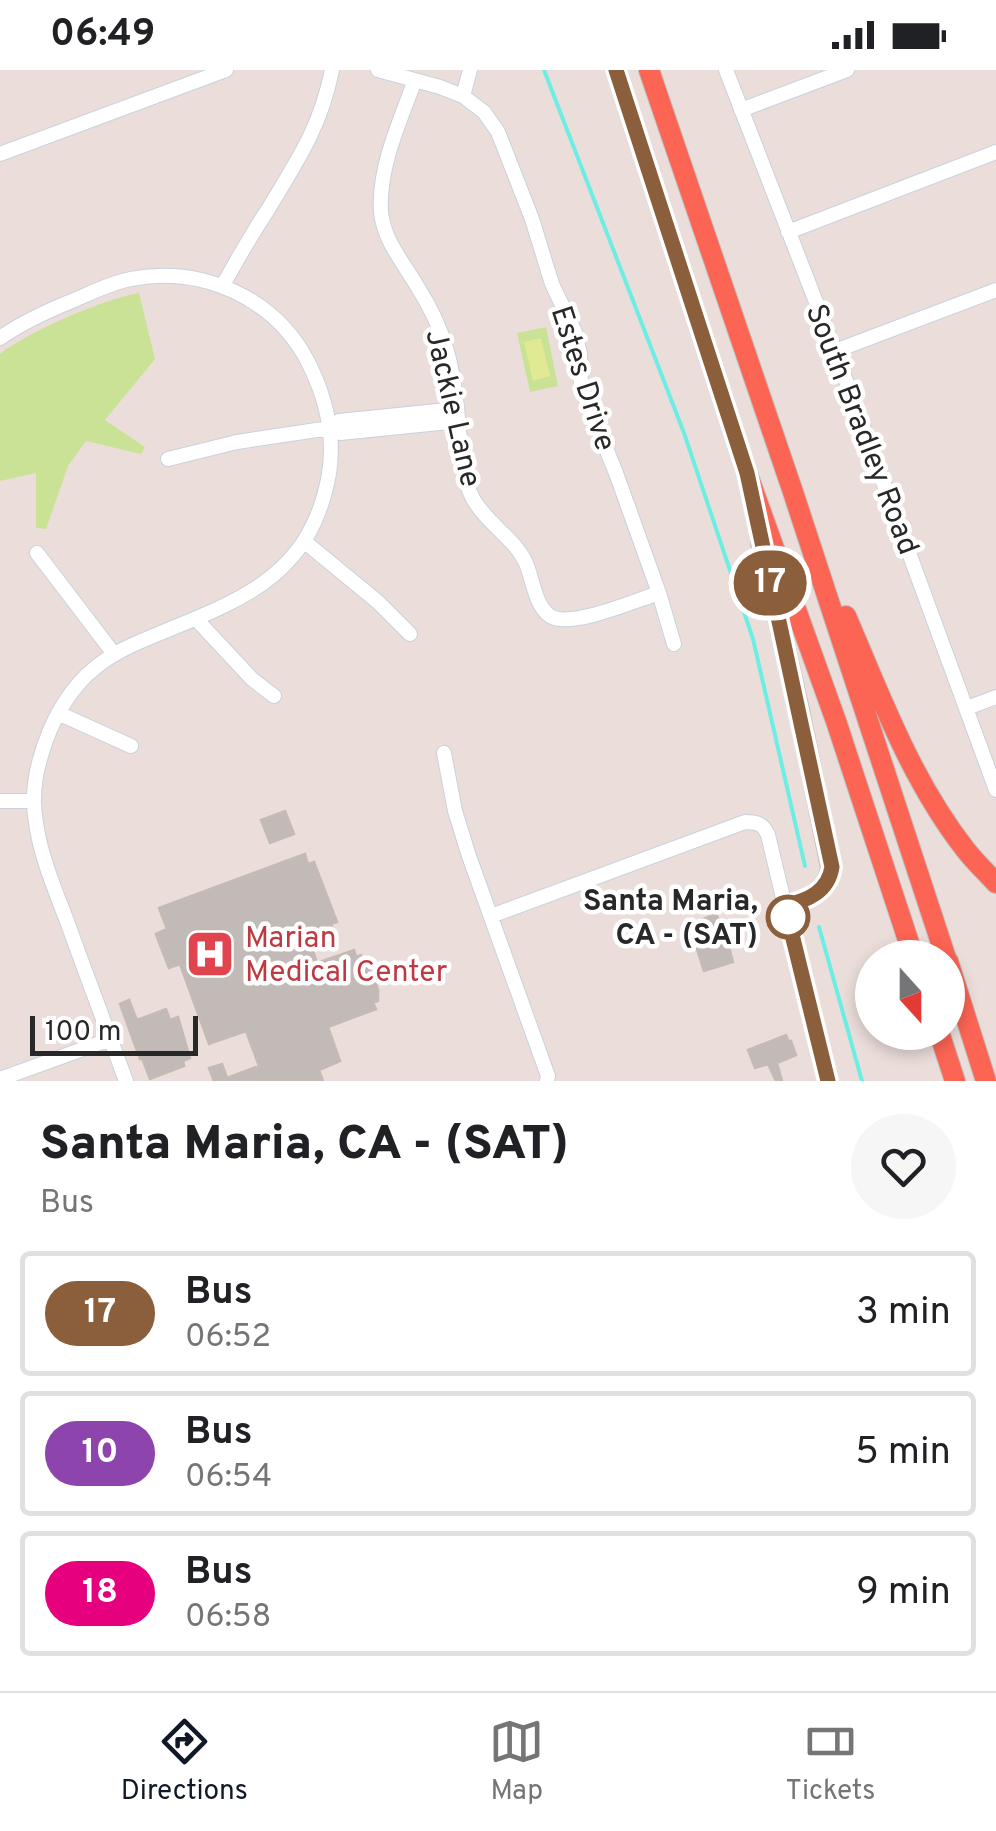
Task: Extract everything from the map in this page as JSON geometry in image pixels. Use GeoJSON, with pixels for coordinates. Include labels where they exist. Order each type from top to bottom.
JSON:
{"type":"FeatureCollection","features":[{"type":"Feature","properties":{"kind":"highway"},"geometry":{"type":"LineString","coordinates":[[616,70],[747,473],[836,720],[908,940]]}},
{"type":"Feature","properties":{"kind":"highway"},"geometry":{"type":"LineString","coordinates":[[650,70],[941,940]]}},
{"type":"Feature","properties":{"kind":"highway"},"geometry":{"type":"LineString","coordinates":[[747,473],[832,867],[830,880],[816,894],[785,906]]}},
{"type":"Feature","properties":{"kind":"highway"},"geometry":{"type":"LineString","coordinates":[[792,489],[914,767],[965,849],[996,883]]}},
{"type":"Feature","properties":{"kind":"highway"},"geometry":{"type":"LineString","coordinates":[[965,1014],[984,1073]]}},
{"type":"Feature","properties":{"kind":"highway"},"geometry":{"type":"LineString","coordinates":[[945,1050],[954,1078]]}},
{"type":"Feature","properties":{"kind":"main road"},"geometry":{"type":"LineString","coordinates":[[785,906],[828,1081]]}},
{"type":"Feature","properties":{"kind":"street"},"geometry":{"type":"LineString","coordinates":[[0,154],[226,70]]}},
{"type":"Feature","properties":{"kind":"street"},"geometry":{"type":"LineString","coordinates":[[223,285],[316,128],[332,70]]}},
{"type":"Feature","properties":{"kind":"street","name":"Estes Drive"},"geometry":{"type":"LineString","coordinates":[[378,70],[462,96],[484,112],[508,155],[552,284],[575,332],[582,388],[659,592],[674,644]]}},
{"type":"Feature","properties":{"kind":"street"},"geometry":{"type":"LineString","coordinates":[[462,96],[470,70]]}},
{"type":"Feature","properties":{"kind":"street","name":"South Bradley Road"},"geometry":{"type":"LineString","coordinates":[[726,70],[996,790]]}},
{"type":"Feature","properties":{"kind":"street"},"geometry":{"type":"LineString","coordinates":[[741,110],[847,70]]}},
{"type":"Feature","properties":{"kind":"street","name":"Jackie Lane"},"geometry":{"type":"LineString","coordinates":[[415,80],[382,182],[381,211],[389,241],[418,286],[446,346],[454,378],[463,471],[471,495],[520,553],[545,612],[562,620],[576,619],[659,592]]}},
{"type":"Feature","properties":{"kind":"street"},"geometry":{"type":"LineString","coordinates":[[788,232],[996,152]]}},
{"type":"Feature","properties":{"kind":"street"},"geometry":{"type":"LineString","coordinates":[[0,338],[30,319],[122,281],[151,276],[184,277],[223,285],[283,326],[304,354],[315,375],[330,428],[329,473],[316,522],[289,561],[252,590],[114,654],[86,676],[58,713],[41,754],[34,801],[36,826],[126,1081]]}},
{"type":"Feature","properties":{"kind":"street"},"geometry":{"type":"LineString","coordinates":[[834,352],[996,290]]}},
{"type":"Feature","properties":{"kind":"street"},"geometry":{"type":"LineString","coordinates":[[168,459],[237,442],[330,428],[340,433],[458,415]]}},
{"type":"Feature","properties":{"kind":"street"},"geometry":{"type":"LineString","coordinates":[[305,542],[410,634]]}},
{"type":"Feature","properties":{"kind":"street"},"geometry":{"type":"LineString","coordinates":[[37,553],[114,654]]}},
{"type":"Feature","properties":{"kind":"street"},"geometry":{"type":"LineString","coordinates":[[196,618],[252,679],[274,696]]}},
{"type":"Feature","properties":{"kind":"street"},"geometry":{"type":"LineString","coordinates":[[966,708],[996,697]]}},
{"type":"Feature","properties":{"kind":"street"},"geometry":{"type":"LineString","coordinates":[[58,713],[130,746]]}},
{"type":"Feature","properties":{"kind":"street"},"geometry":{"type":"LineString","coordinates":[[444,753],[455,812],[547,1081]]}},
{"type":"Feature","properties":{"kind":"street"},"geometry":{"type":"LineString","coordinates":[[0,802],[34,801]]}},
{"type":"Feature","properties":{"kind":"street"},"geometry":{"type":"LineString","coordinates":[[491,916],[746,822],[756,822],[768,835],[785,906]]}},
{"type":"Feature","properties":{"kind":"street"},"geometry":{"type":"LineString","coordinates":[[0,1080],[111,1040]]}},
{"type":"Feature","properties":{"kind":"green space"},"geometry":{"type":"Polygon","coordinates":[[[139,293],[155,359],[105,420],[145,447],[141,454],[86,441],[68,466],[46,529],[36,528],[36,473],[0,481],[0,354],[66,318],[139,293]]]}},
{"type":"Feature","properties":{"kind":"green space"},"geometry":{"type":"Polygon","coordinates":[[[546,327],[558,386],[530,392],[517,333],[546,327]]]}},
{"type":"Feature","properties":{"kind":"green space"},"geometry":{"type":"Polygon","coordinates":[[[541,338],[550,376],[533,381],[524,342],[541,338]]]}},
{"type":"Feature","properties":{"kind":"building"},"geometry":{"type":"Polygon","coordinates":[[[285,811],[294,834],[270,843],[261,820],[285,811]]]}},
{"type":"Feature","properties":{"kind":"building"},"geometry":{"type":"Polygon","coordinates":[[[305,854],[308,864],[314,862],[337,922],[331,924],[334,933],[310,942],[317,963],[354,950],[356,957],[361,955],[378,990],[378,1001],[373,1003],[376,1009],[328,1027],[340,1061],[319,1070],[323,1081],[214,1081],[209,1068],[222,1064],[227,1078],[259,1066],[246,1031],[209,1044],[180,964],[169,968],[160,945],[156,934],[167,929],[159,908],[305,854]]]}},
{"type":"Feature","properties":{"kind":"building"},"geometry":{"type":"Polygon","coordinates":[[[717,916],[725,937],[731,935],[733,962],[704,971],[691,924],[717,916]]]}},
{"type":"Feature","properties":{"kind":"building"},"geometry":{"type":"Polygon","coordinates":[[[129,1000],[137,1020],[166,1009],[170,1020],[178,1017],[190,1058],[183,1061],[184,1066],[150,1079],[120,1004],[129,1000]]]}},
{"type":"Feature","properties":{"kind":"building"},"geometry":{"type":"Polygon","coordinates":[[[786,1035],[796,1055],[777,1063],[782,1081],[776,1081],[768,1064],[755,1068],[748,1050],[786,1035]]]}},
{"type":"Feature","properties":{"kind":"waterway"},"geometry":{"type":"LineString","coordinates":[[544,70],[684,433],[753,639],[805,866]]}},
{"type":"Feature","properties":{"kind":"waterway"},"geometry":{"type":"LineString","coordinates":[[819,927],[862,1081]]}},
{"type":"Feature","properties":{"kind":"bus line","name":"17"},"geometry":{"type":"LineString","coordinates":[[616,70],[747,473],[800,710],[832,867],[830,880],[816,894],[785,906],[828,1081]]}},
{"type":"Feature","properties":{"kind":"place","name":"Santa Maria, CA - (SAT)"},"geometry":{"type":"Point","coordinates":[788,917]}},
{"type":"Feature","properties":{"kind":"place","name":"Marian Medical Center"},"geometry":{"type":"Point","coordinates":[210,954]}}]}
